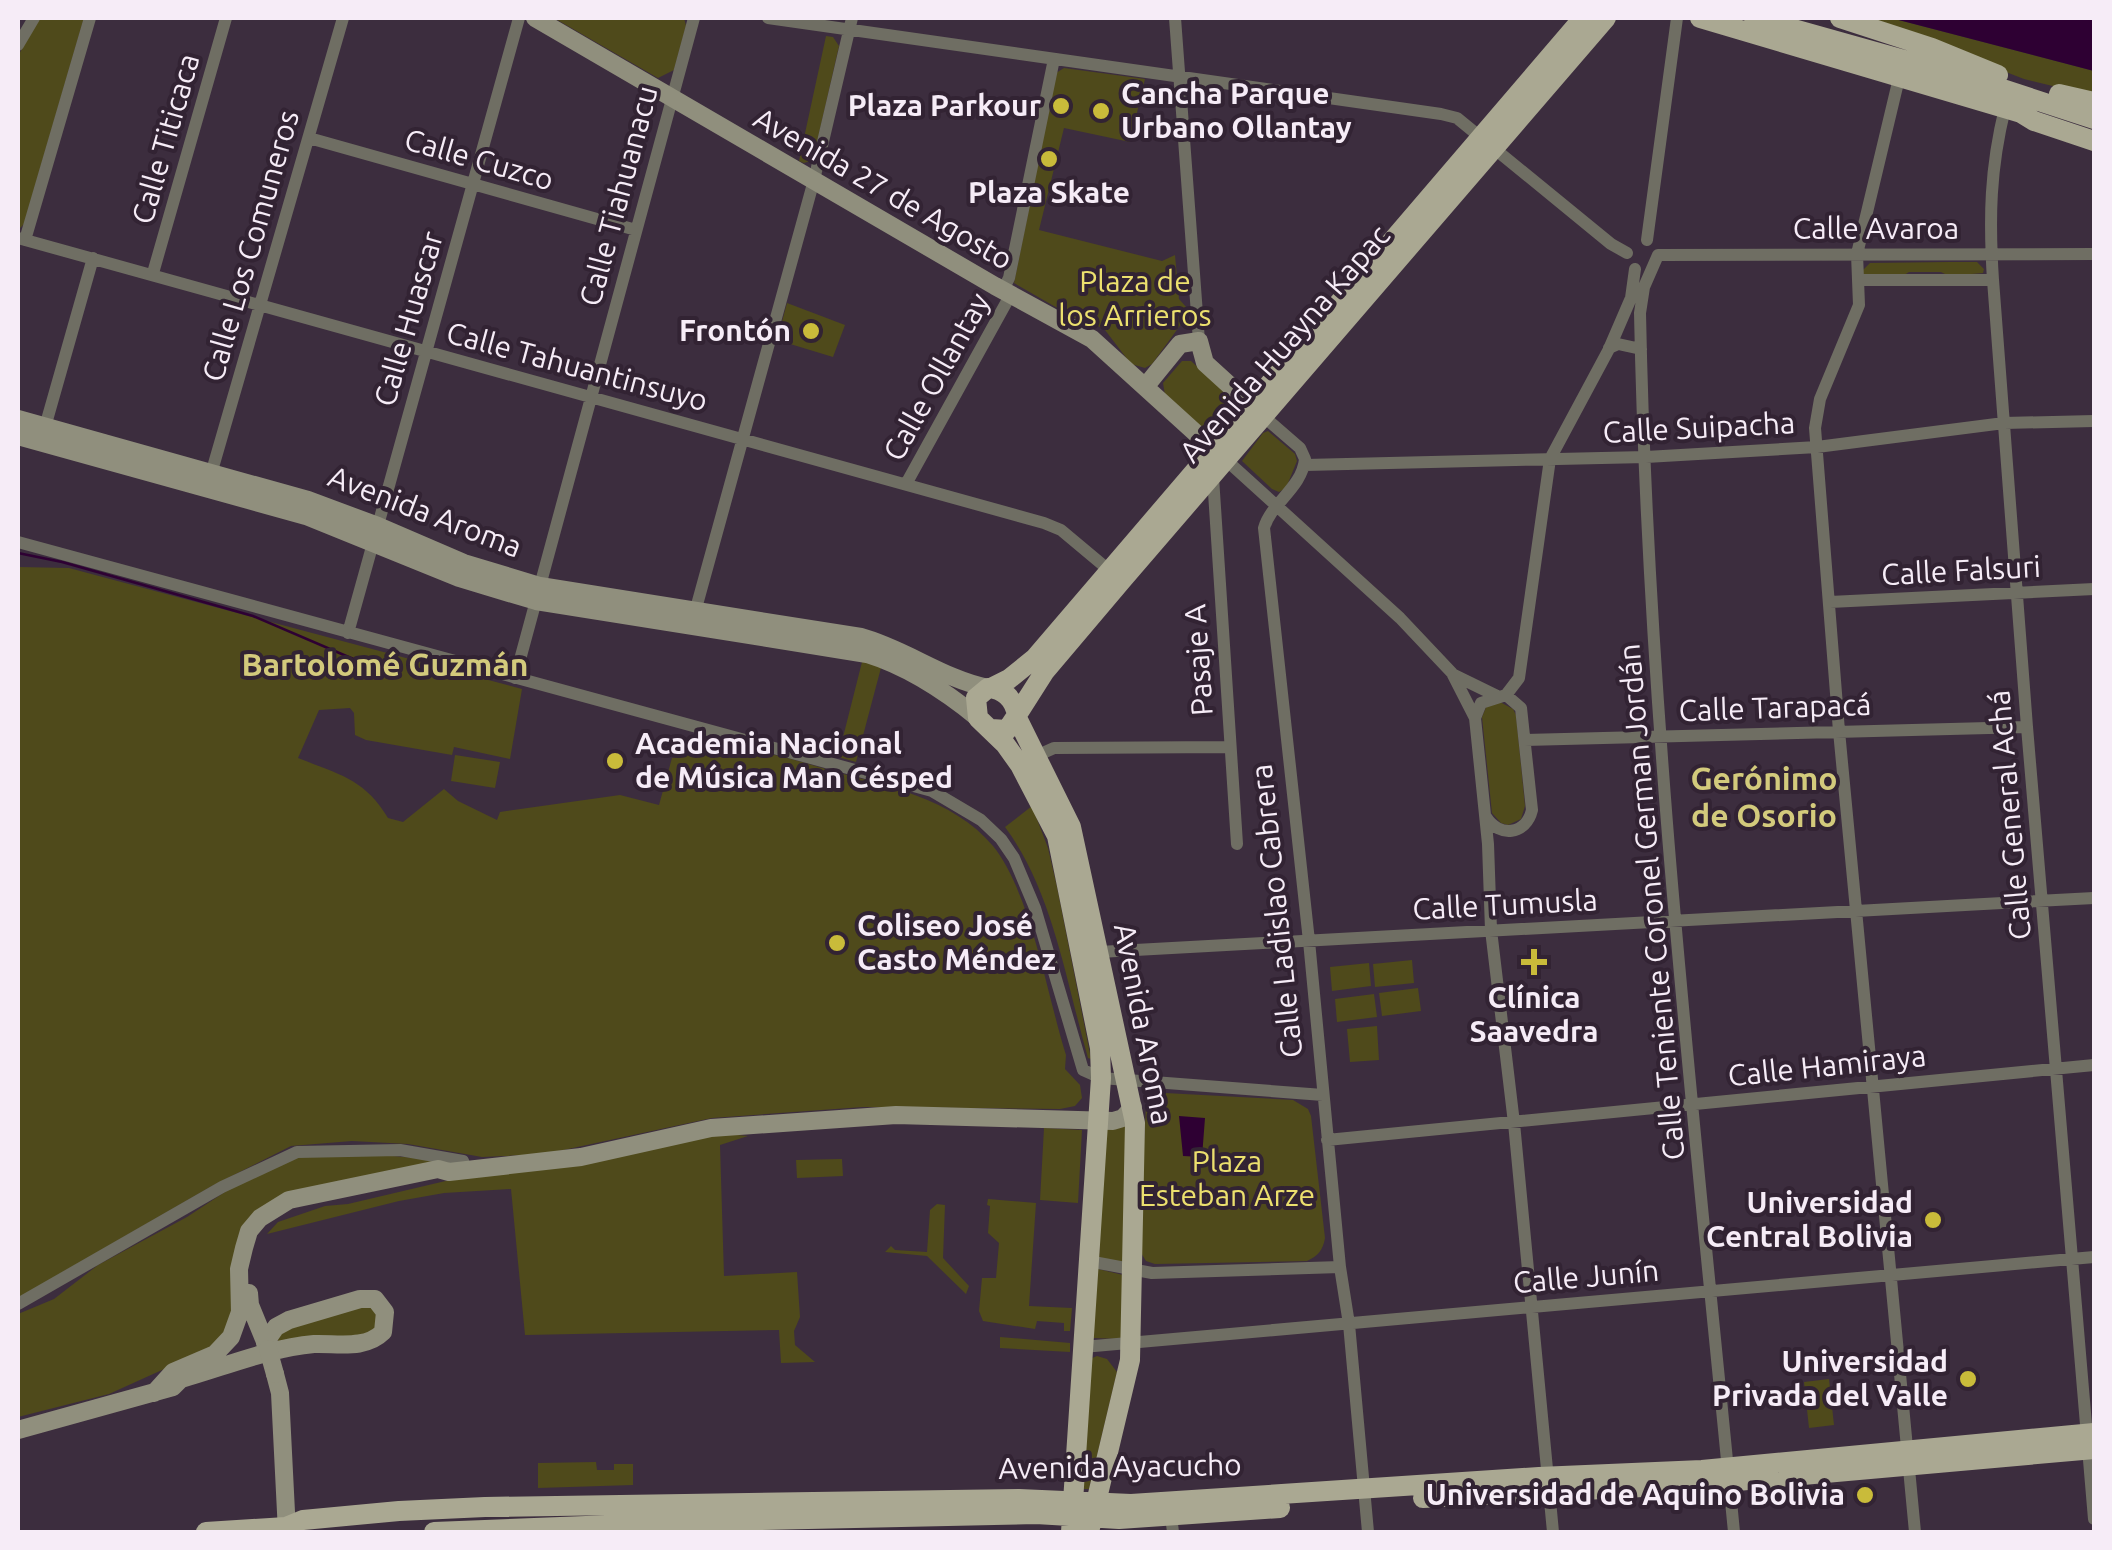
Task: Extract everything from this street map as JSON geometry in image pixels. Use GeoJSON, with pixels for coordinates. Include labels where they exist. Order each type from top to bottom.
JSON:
{"type":"FeatureCollection","features":[{"type":"Feature","properties":{"kind":"main road","name":"Avenida Huayna Kapac"},"geometry":{"type":"LineString","coordinates":[[1017,717],[1046,670],[1257,411],[1484,143],[1583,18]]}},
{"type":"Feature","properties":{"kind":"main road","name":"Avenida Huayna Kapac"},"geometry":{"type":"LineString","coordinates":[[1484,143],[1606,18]]}},
{"type":"Feature","properties":{"kind":"main road"},"geometry":{"type":"LineString","coordinates":[[1700,18],[1901,69],[1975,80],[2094,118]]}},
{"type":"Feature","properties":{"kind":"main road"},"geometry":{"type":"LineString","coordinates":[[1754,18],[2094,141]]}},
{"type":"Feature","properties":{"kind":"main road"},"geometry":{"type":"LineString","coordinates":[[1840,18],[2026,85],[2094,102]]}},
{"type":"Feature","properties":{"kind":"main road"},"geometry":{"type":"LineString","coordinates":[[1872,28],[1952,64],[1975,80]]}},
{"type":"Feature","properties":{"kind":"main road"},"geometry":{"type":"LineString","coordinates":[[2013,110],[2052,116],[2094,132]]}},
{"type":"Feature","properties":{"kind":"main road","name":"Avenida Huayna Kapac"},"geometry":{"type":"LineString","coordinates":[[989,688],[1025,668],[1110,571],[1217,460]]}},
{"type":"Feature","properties":{"kind":"main road"},"geometry":{"type":"LineString","coordinates":[[989,688],[1010,698],[1017,717],[1007,730],[985,724],[976,698],[989,688]]}},
{"type":"Feature","properties":{"kind":"main road","name":"Avenida Aroma"},"geometry":{"type":"LineString","coordinates":[[1017,717],[1071,827],[1136,1134],[1126,1379],[1082,1517]]}},
{"type":"Feature","properties":{"kind":"main road","name":"Avenida Aroma"},"geometry":{"type":"LineString","coordinates":[[985,724],[1030,780],[1057,836],[1097,1029],[1101,1078],[1082,1347],[1082,1517]]}},
{"type":"Feature","properties":{"kind":"main road","name":"Avenida Ayacucho"},"geometry":{"type":"LineString","coordinates":[[206,1532],[286,1530],[322,1518],[485,1506],[815,1518],[1171,1516],[1364,1495],[1728,1475],[2091,1441]]}},
{"type":"Feature","properties":{"kind":"main road","name":"Avenida Ayacucho"},"geometry":{"type":"LineString","coordinates":[[434,1532],[602,1529],[815,1518]]}},
{"type":"Feature","properties":{"kind":"street"},"geometry":{"type":"LineString","coordinates":[[18,45],[34,18]]}},
{"type":"Feature","properties":{"kind":"street"},"geometry":{"type":"LineString","coordinates":[[22,239],[90,18]]}},
{"type":"Feature","properties":{"kind":"street","name":"Calle Titicaca"},"geometry":{"type":"LineString","coordinates":[[153,274],[226,18]]}},
{"type":"Feature","properties":{"kind":"street","name":"Calle Los Comuneros"},"geometry":{"type":"LineString","coordinates":[[210,480],[342,18]]}},
{"type":"Feature","properties":{"kind":"street","name":"Calle Huascar"},"geometry":{"type":"LineString","coordinates":[[348,633],[519,18]]}},
{"type":"Feature","properties":{"kind":"street","name":"Avenida 27 de Agosto"},"geometry":{"type":"LineString","coordinates":[[535,18],[550,23],[672,99],[1092,338],[1217,460],[1278,507],[1400,618],[1452,674],[1475,718]]}},
{"type":"Feature","properties":{"kind":"street","name":"Calle Tiahuanacu"},"geometry":{"type":"LineString","coordinates":[[514,678],[694,18]]}},
{"type":"Feature","properties":{"kind":"street"},"geometry":{"type":"LineString","coordinates":[[768,18],[851,23],[1054,59],[1456,118],[1627,253]]}},
{"type":"Feature","properties":{"kind":"street"},"geometry":{"type":"LineString","coordinates":[[1175,18],[1200,341],[1205,363],[1300,448],[1305,465]]}},
{"type":"Feature","properties":{"kind":"street"},"geometry":{"type":"LineString","coordinates":[[1647,240],[1676,18]]}},
{"type":"Feature","properties":{"kind":"street"},"geometry":{"type":"LineString","coordinates":[[696,612],[814,180],[851,23]]}},
{"type":"Feature","properties":{"kind":"street","name":"Calle Ollantay"},"geometry":{"type":"LineString","coordinates":[[906,484],[1007,292],[1054,59]]}},
{"type":"Feature","properties":{"kind":"street"},"geometry":{"type":"LineString","coordinates":[[1901,69],[1856,254],[1859,305],[1820,399],[1815,428],[1838,731],[1915,1532]]}},
{"type":"Feature","properties":{"kind":"street","name":"Calle General Achá"},"geometry":{"type":"LineString","coordinates":[[2013,110],[1990,175],[1992,280],[2071,1259],[2091,1441],[2094,1519]]}},
{"type":"Feature","properties":{"kind":"street","name":"Calle Cuzco"},"geometry":{"type":"LineString","coordinates":[[308,138],[636,230]]}},
{"type":"Feature","properties":{"kind":"street","name":"Calle Tahuantinsuyo"},"geometry":{"type":"LineString","coordinates":[[22,239],[1061,530],[1110,571]]}},
{"type":"Feature","properties":{"kind":"street"},"geometry":{"type":"LineString","coordinates":[[1647,240],[1656,246],[1655,261],[1635,269],[1628,262],[1627,253],[1634,242],[1647,240]]}},
{"type":"Feature","properties":{"kind":"street","name":"Calle Avaroa"},"geometry":{"type":"LineString","coordinates":[[1655,261],[1856,254],[2094,254]]}},
{"type":"Feature","properties":{"kind":"street"},"geometry":{"type":"LineString","coordinates":[[44,426],[93,258]]}},
{"type":"Feature","properties":{"kind":"street","name":"Calle Teniente Coronel German Jordán"},"geometry":{"type":"LineString","coordinates":[[1655,261],[1641,298],[1640,349],[1661,736],[1675,922],[1734,1532]]}},
{"type":"Feature","properties":{"kind":"street"},"geometry":{"type":"LineString","coordinates":[[1553,1532],[1492,930],[1486,817],[1475,718],[1481,702],[1502,695],[1516,684],[1522,667],[1550,459],[1609,348],[1630,298],[1635,269]]}},
{"type":"Feature","properties":{"kind":"street","name":"Calle Avaroa"},"geometry":{"type":"LineString","coordinates":[[1859,280],[1992,280]]}},
{"type":"Feature","properties":{"kind":"street"},"geometry":{"type":"LineString","coordinates":[[1145,387],[1180,344],[1200,341]]}},
{"type":"Feature","properties":{"kind":"street"},"geometry":{"type":"LineString","coordinates":[[1609,348],[1618,344],[1640,349]]}},
{"type":"Feature","properties":{"kind":"street","name":"Avenida Aroma"},"geometry":{"type":"LineString","coordinates":[[18,419],[210,480],[306,516],[375,534],[459,578],[867,654],[930,683],[985,724]]}},
{"type":"Feature","properties":{"kind":"street","name":"Calle Suipacha"},"geometry":{"type":"LineString","coordinates":[[1305,465],[1646,456],[1816,447],[2004,423],[2094,421]]}},
{"type":"Feature","properties":{"kind":"street","name":"Avenida Aroma"},"geometry":{"type":"LineString","coordinates":[[18,436],[210,480]]}},
{"type":"Feature","properties":{"kind":"street","name":"Pasaje A"},"geometry":{"type":"LineString","coordinates":[[1217,460],[1212,506],[1237,844]]}},
{"type":"Feature","properties":{"kind":"street","name":"Calle Ladislao Cabrera"},"geometry":{"type":"LineString","coordinates":[[1305,465],[1264,528],[1368,1532]]}},
{"type":"Feature","properties":{"kind":"street"},"geometry":{"type":"LineString","coordinates":[[18,542],[932,791],[981,820],[1001,838],[1024,878],[1083,1070],[1101,1078],[1323,1095]]}},
{"type":"Feature","properties":{"kind":"street","name":"Calle Falsuri"},"geometry":{"type":"LineString","coordinates":[[1830,602],[2094,589]]}},
{"type":"Feature","properties":{"kind":"street","name":"Avenida Aroma"},"geometry":{"type":"LineString","coordinates":[[538,594],[861,636],[889,644],[958,680],[989,688]]}},
{"type":"Feature","properties":{"kind":"street","name":"Avenida 27 de Agosto"},"geometry":{"type":"LineString","coordinates":[[1452,674],[1502,695]]}},
{"type":"Feature","properties":{"kind":"street"},"geometry":{"type":"LineString","coordinates":[[1486,817],[1492,826],[1506,832],[1522,828],[1530,820],[1532,810],[1521,708],[1502,695]]}},
{"type":"Feature","properties":{"kind":"street","name":"Calle Tarapacá"},"geometry":{"type":"LineString","coordinates":[[1525,740],[2027,727]]}},
{"type":"Feature","properties":{"kind":"street"},"geometry":{"type":"LineString","coordinates":[[1034,757],[1054,748],[1230,746]]}},
{"type":"Feature","properties":{"kind":"street","name":"Calle Tumusla"},"geometry":{"type":"LineString","coordinates":[[1098,952],[2094,898]]}},
{"type":"Feature","properties":{"kind":"street","name":"Calle Hamiraya"},"geometry":{"type":"LineString","coordinates":[[1327,1140],[2094,1065]]}},
{"type":"Feature","properties":{"kind":"street"},"geometry":{"type":"LineString","coordinates":[[164,1390],[173,1372],[215,1354],[231,1336],[240,1312],[239,1269],[249,1232],[276,1206],[289,1200],[438,1169],[457,1171],[581,1157],[711,1128],[896,1115],[1056,1118],[1069,1122],[1098,1110],[1118,1120],[1133,1107]]}},
{"type":"Feature","properties":{"kind":"street"},"geometry":{"type":"LineString","coordinates":[[18,1304],[222,1187],[297,1152],[400,1150],[463,1161],[457,1171],[440,1179],[303,1206],[272,1220],[258,1234],[248,1269],[250,1305],[280,1393],[286,1530]]}},
{"type":"Feature","properties":{"kind":"street","name":"Calle Junín"},"geometry":{"type":"LineString","coordinates":[[1082,1347],[2094,1257]]}},
{"type":"Feature","properties":{"kind":"street"},"geometry":{"type":"LineString","coordinates":[[1088,1261],[1152,1273],[1340,1267]]}},
{"type":"Feature","properties":{"kind":"street"},"geometry":{"type":"LineString","coordinates":[[18,1430],[164,1390],[181,1380],[284,1350],[311,1344],[364,1343],[383,1332],[385,1312],[375,1299],[360,1299],[281,1324],[267,1346]]}},
{"type":"Feature","properties":{"kind":"green space"},"geometry":{"type":"Polygon","coordinates":[[[39,18],[84,18],[24,224],[18,230],[18,56],[39,18]]]}},
{"type":"Feature","properties":{"kind":"green space"},"geometry":{"type":"Polygon","coordinates":[[[554,18],[684,18],[686,26],[674,70],[658,78],[554,18]]]}},
{"type":"Feature","properties":{"kind":"green space"},"geometry":{"type":"Polygon","coordinates":[[[1866,18],[1891,18],[2094,71],[2094,96],[2024,79],[1866,18]]]}},
{"type":"Feature","properties":{"kind":"green space"},"geometry":{"type":"Polygon","coordinates":[[[826,36],[833,37],[839,46],[813,160],[804,163],[799,161],[826,36]]]}},
{"type":"Feature","properties":{"kind":"green space","name":"Plaza de los Arrieros"},"geometry":{"type":"Polygon","coordinates":[[[1064,68],[1145,79],[1130,142],[1064,128],[1039,230],[1162,261],[1175,255],[1179,299],[1188,309],[1187,316],[1145,368],[1131,364],[1105,330],[1080,321],[1014,283],[1056,73],[1064,68]]]}},
{"type":"Feature","properties":{"kind":"green space"},"geometry":{"type":"Polygon","coordinates":[[[1977,262],[1983,273],[1949,276],[1941,272],[1909,272],[1901,277],[1864,275],[1862,271],[1870,263],[1977,262]]]}},
{"type":"Feature","properties":{"kind":"green space","name":"Frontón"},"geometry":{"type":"Polygon","coordinates":[[[787,303],[845,325],[833,357],[777,340],[787,303]]]}},
{"type":"Feature","properties":{"kind":"green space"},"geometry":{"type":"Polygon","coordinates":[[[1182,361],[1191,361],[1231,398],[1230,408],[1209,429],[1201,427],[1165,395],[1163,383],[1182,361]]]}},
{"type":"Feature","properties":{"kind":"green space"},"geometry":{"type":"Polygon","coordinates":[[[1268,431],[1295,454],[1297,461],[1286,488],[1279,492],[1242,461],[1268,431]]]}},
{"type":"Feature","properties":{"kind":"green space"},"geometry":{"type":"Polygon","coordinates":[[[18,567],[69,568],[522,689],[510,759],[454,747],[452,755],[366,740],[355,735],[354,713],[350,708],[319,710],[298,758],[349,779],[370,794],[388,818],[403,822],[444,789],[458,801],[497,820],[500,812],[620,795],[659,805],[672,758],[719,749],[791,759],[895,788],[939,805],[959,816],[993,846],[1018,890],[1066,1055],[1065,1069],[1080,1085],[1082,1098],[1075,1106],[1060,1109],[863,1107],[712,1118],[545,1154],[482,1157],[408,1144],[352,1141],[291,1146],[212,1186],[18,1298],[18,567]]]}},
{"type":"Feature","properties":{"kind":"green space"},"geometry":{"type":"Polygon","coordinates":[[[863,658],[882,664],[856,762],[838,757],[863,658]]]}},
{"type":"Feature","properties":{"kind":"green space"},"geometry":{"type":"Polygon","coordinates":[[[1500,702],[1516,715],[1525,806],[1521,819],[1508,825],[1492,813],[1482,717],[1487,705],[1500,702]]]}},
{"type":"Feature","properties":{"kind":"green space"},"geometry":{"type":"Polygon","coordinates":[[[455,755],[500,762],[495,788],[451,781],[455,755]]]}},
{"type":"Feature","properties":{"kind":"green space"},"geometry":{"type":"Polygon","coordinates":[[[1032,806],[1048,848],[1091,1059],[1047,908],[1005,827],[1032,806]]]}},
{"type":"Feature","properties":{"kind":"green space"},"geometry":{"type":"Polygon","coordinates":[[[1412,960],[1414,983],[1375,987],[1373,964],[1412,960]]]}},
{"type":"Feature","properties":{"kind":"green space"},"geometry":{"type":"Polygon","coordinates":[[[1369,963],[1371,986],[1332,991],[1330,967],[1369,963]]]}},
{"type":"Feature","properties":{"kind":"green space"},"geometry":{"type":"Polygon","coordinates":[[[1418,988],[1421,1011],[1382,1016],[1379,993],[1418,988]]]}},
{"type":"Feature","properties":{"kind":"green space"},"geometry":{"type":"Polygon","coordinates":[[[1374,994],[1377,1017],[1337,1022],[1335,999],[1374,994]]]}},
{"type":"Feature","properties":{"kind":"green space"},"geometry":{"type":"Polygon","coordinates":[[[1377,1026],[1379,1060],[1350,1062],[1347,1029],[1377,1026]]]}},
{"type":"Feature","properties":{"kind":"green space","name":"Plaza Esteban Arze"},"geometry":{"type":"Polygon","coordinates":[[[1165,1093],[1293,1100],[1308,1109],[1325,1238],[1317,1255],[1307,1261],[1146,1261],[1138,1248],[1146,1107],[1150,1099],[1165,1093]]]}},
{"type":"Feature","properties":{"kind":"green space"},"geometry":{"type":"Polygon","coordinates":[[[1127,1122],[1122,1262],[1099,1259],[1104,1127],[1127,1122]]]}},
{"type":"Feature","properties":{"kind":"green space"},"geometry":{"type":"Polygon","coordinates":[[[1044,1128],[1082,1130],[1078,1203],[1040,1200],[1044,1128]]]}},
{"type":"Feature","properties":{"kind":"green space"},"geometry":{"type":"Polygon","coordinates":[[[718,1133],[748,1136],[720,1145],[724,1276],[797,1272],[800,1317],[794,1331],[795,1345],[815,1362],[781,1363],[779,1330],[525,1335],[511,1189],[444,1193],[399,1201],[267,1234],[278,1222],[325,1206],[718,1133]]]}},
{"type":"Feature","properties":{"kind":"green space"},"geometry":{"type":"Polygon","coordinates":[[[311,1155],[449,1161],[256,1214],[235,1317],[215,1346],[109,1394],[18,1417],[18,1314],[54,1299],[98,1265],[187,1217],[237,1184],[289,1159],[311,1155]]]}},
{"type":"Feature","properties":{"kind":"green space"},"geometry":{"type":"Polygon","coordinates":[[[842,1159],[843,1176],[797,1178],[796,1160],[842,1159]]]}},
{"type":"Feature","properties":{"kind":"green space"},"geometry":{"type":"Polygon","coordinates":[[[988,1199],[1036,1203],[1029,1306],[1072,1308],[1070,1331],[1064,1331],[1064,1323],[1037,1321],[1035,1329],[983,1321],[979,1311],[982,1278],[996,1278],[999,1243],[988,1233],[988,1199]]]}},
{"type":"Feature","properties":{"kind":"green space"},"geometry":{"type":"Polygon","coordinates":[[[937,1204],[945,1205],[943,1258],[969,1286],[966,1294],[927,1256],[885,1252],[891,1246],[895,1250],[927,1252],[930,1210],[937,1204]]]}},
{"type":"Feature","properties":{"kind":"green space"},"geometry":{"type":"Polygon","coordinates":[[[1098,1269],[1123,1275],[1121,1339],[1092,1338],[1098,1269]]]}},
{"type":"Feature","properties":{"kind":"green space"},"geometry":{"type":"Polygon","coordinates":[[[360,1303],[375,1306],[378,1327],[365,1336],[278,1347],[278,1331],[360,1303]]]}},
{"type":"Feature","properties":{"kind":"green space"},"geometry":{"type":"Polygon","coordinates":[[[1000,1337],[1070,1343],[1070,1352],[1000,1348],[1000,1337]]]}},
{"type":"Feature","properties":{"kind":"green space"},"geometry":{"type":"Polygon","coordinates":[[[1090,1359],[1107,1359],[1117,1372],[1089,1489],[1081,1489],[1090,1359]]]}},
{"type":"Feature","properties":{"kind":"green space"},"geometry":{"type":"Polygon","coordinates":[[[1829,1379],[1834,1425],[1809,1428],[1804,1382],[1829,1379]]]}},
{"type":"Feature","properties":{"kind":"green space"},"geometry":{"type":"Polygon","coordinates":[[[596,1462],[597,1470],[614,1470],[614,1464],[633,1464],[633,1485],[538,1488],[538,1463],[596,1462]]]}},
{"type":"Feature","properties":{"kind":"shaded area"},"geometry":{"type":"Polygon","coordinates":[[[1891,18],[2094,18],[2094,71],[1891,18]]]}},
{"type":"Feature","properties":{"kind":"shaded area"},"geometry":{"type":"Polygon","coordinates":[[[1179,1116],[1205,1118],[1202,1157],[1183,1156],[1179,1116]]]}},
{"type":"Feature","properties":{"kind":"waterway"},"geometry":{"type":"LineString","coordinates":[[18,553],[253,616],[358,661]]}},
{"type":"Feature","properties":{"kind":"place","name":"Plaza Parkour"},"geometry":{"type":"Point","coordinates":[1061,106]}},
{"type":"Feature","properties":{"kind":"place","name":"Cancha Parque Urbano Ollantay"},"geometry":{"type":"Point","coordinates":[1101,111]}},
{"type":"Feature","properties":{"kind":"place","name":"Plaza Skate"},"geometry":{"type":"Point","coordinates":[1049,159]}},
{"type":"Feature","properties":{"kind":"place","name":"Frontón"},"geometry":{"type":"Point","coordinates":[811,331]}},
{"type":"Feature","properties":{"kind":"place","name":"Academia Nacional de Música Man Césped"},"geometry":{"type":"Point","coordinates":[615,761]}},
{"type":"Feature","properties":{"kind":"place","name":"Coliseo José Casto Méndez"},"geometry":{"type":"Point","coordinates":[837,943]}},
{"type":"Feature","properties":{"kind":"place","name":"Clínica Saavedra"},"geometry":{"type":"Point","coordinates":[1534,962]}},
{"type":"Feature","properties":{"kind":"place","name":"Universidad Central Bolivia"},"geometry":{"type":"Point","coordinates":[1933,1220]}},
{"type":"Feature","properties":{"kind":"place","name":"Universidad Privada del Valle"},"geometry":{"type":"Point","coordinates":[1968,1379]}},
{"type":"Feature","properties":{"kind":"place","name":"Universidad de Aquino Bolivia"},"geometry":{"type":"Point","coordinates":[1865,1495]}},
{"type":"Feature","properties":{"kind":"district","name":"Bartolomé Guzmán"},"geometry":{"type":"Point","coordinates":[385,665]}},
{"type":"Feature","properties":{"kind":"district","name":"Gerónimo de Osorio"},"geometry":{"type":"Point","coordinates":[1764,798]}}]}
